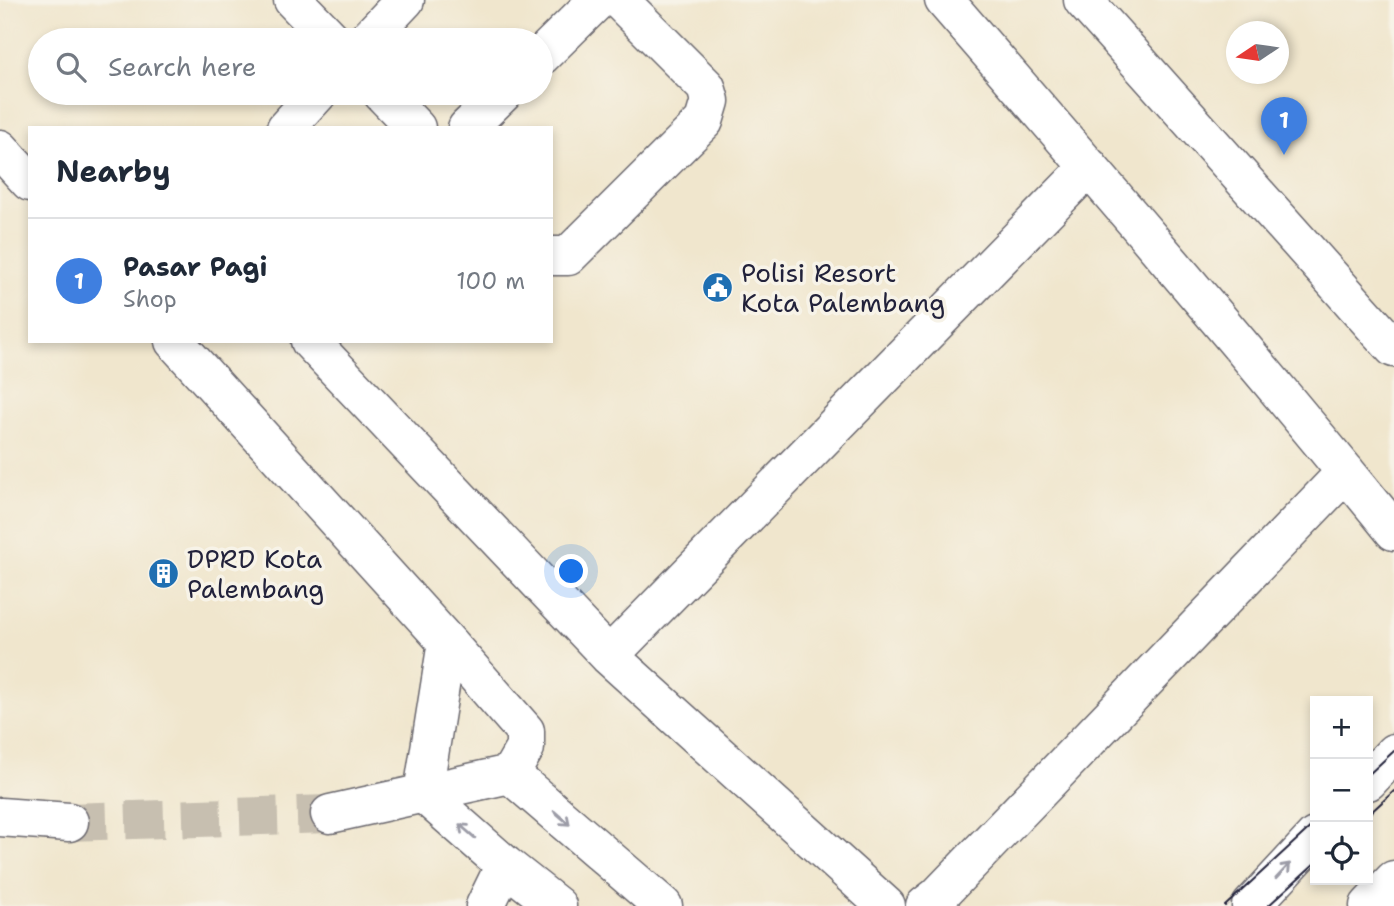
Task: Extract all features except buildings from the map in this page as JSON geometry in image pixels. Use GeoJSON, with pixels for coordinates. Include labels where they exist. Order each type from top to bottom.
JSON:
{"type":"FeatureCollection","features":[{"type":"Feature","properties":{"kind":"main road"},"geometry":{"type":"LineString","coordinates":[[293,0],[320,28]]}},
{"type":"Feature","properties":{"kind":"main road"},"geometry":{"type":"LineString","coordinates":[[378,28],[405,0]]}},
{"type":"Feature","properties":{"kind":"main road"},"geometry":{"type":"LineString","coordinates":[[553,44],[598,0]]}},
{"type":"Feature","properties":{"kind":"main road"},"geometry":{"type":"LineString","coordinates":[[553,256],[568,256],[704,121],[710,101],[706,87],[619,0]]}},
{"type":"Feature","properties":{"kind":"main road"},"geometry":{"type":"LineString","coordinates":[[944,0],[1394,531]]}},
{"type":"Feature","properties":{"kind":"main road"},"geometry":{"type":"LineString","coordinates":[[1083,0],[1394,348]]}},
{"type":"Feature","properties":{"kind":"main road"},"geometry":{"type":"LineString","coordinates":[[288,126],[307,105]]}},
{"type":"Feature","properties":{"kind":"main road"},"geometry":{"type":"LineString","coordinates":[[394,105],[414,126]]}},
{"type":"Feature","properties":{"kind":"main road"},"geometry":{"type":"LineString","coordinates":[[469,126],[491,105]]}},
{"type":"Feature","properties":{"kind":"main road"},"geometry":{"type":"LineString","coordinates":[[0,149],[28,180]]}},
{"type":"Feature","properties":{"kind":"main road"},"geometry":{"type":"LineString","coordinates":[[609,656],[1088,167]]}},
{"type":"Feature","properties":{"kind":"main road"},"geometry":{"type":"LineString","coordinates":[[176,343],[526,731],[525,748],[510,774],[330,814]]}},
{"type":"Feature","properties":{"kind":"main road"},"geometry":{"type":"LineString","coordinates":[[312,343],[609,656],[886,906]]}},
{"type":"Feature","properties":{"kind":"main road"},"geometry":{"type":"LineString","coordinates":[[925,906],[948,886],[1346,472]]}},
{"type":"Feature","properties":{"kind":"main road"},"geometry":{"type":"LineString","coordinates":[[423,793],[447,642]]}},
{"type":"Feature","properties":{"kind":"main road"},"geometry":{"type":"LineString","coordinates":[[1373,776],[1394,753]]}},
{"type":"Feature","properties":{"kind":"main road"},"geometry":{"type":"LineString","coordinates":[[510,774],[663,906]]}},
{"type":"Feature","properties":{"kind":"main road"},"geometry":{"type":"LineString","coordinates":[[423,793],[505,865],[557,906]]}},
{"type":"Feature","properties":{"kind":"main road"},"geometry":{"type":"LineString","coordinates":[[0,817],[69,822]]}},
{"type":"Feature","properties":{"kind":"main road"},"geometry":{"type":"LineString","coordinates":[[1251,906],[1310,842]]}},
{"type":"Feature","properties":{"kind":"main road"},"geometry":{"type":"LineString","coordinates":[[485,906],[505,865]]}},
{"type":"Feature","properties":{"kind":"main road"},"geometry":{"type":"LineString","coordinates":[[1369,906],[1394,880]]}},
{"type":"Feature","properties":{"kind":"tunnel"},"geometry":{"type":"LineString","coordinates":[[69,822],[330,814]]}},
{"type":"Feature","properties":{"kind":"tram line"},"geometry":{"type":"LineString","coordinates":[[1373,770],[1394,751]]}},
{"type":"Feature","properties":{"kind":"tram line"},"geometry":{"type":"LineString","coordinates":[[1373,810],[1394,791]]}},
{"type":"Feature","properties":{"kind":"tram line"},"geometry":{"type":"LineString","coordinates":[[1225,906],[1310,828]]}},
{"type":"Feature","properties":{"kind":"tram line"},"geometry":{"type":"LineString","coordinates":[[1268,906],[1310,868]]}},
{"type":"Feature","properties":{"kind":"place","name":"Pasar Pagi"},"geometry":{"type":"Point","coordinates":[1284,155]}},
{"type":"Feature","properties":{"kind":"place","name":"Polisi Resort Kota Palembang"},"geometry":{"type":"Point","coordinates":[718,287]}},
{"type":"Feature","properties":{"kind":"place","name":"DPRD Kota Palembang"},"geometry":{"type":"Point","coordinates":[164,573]}}]}
